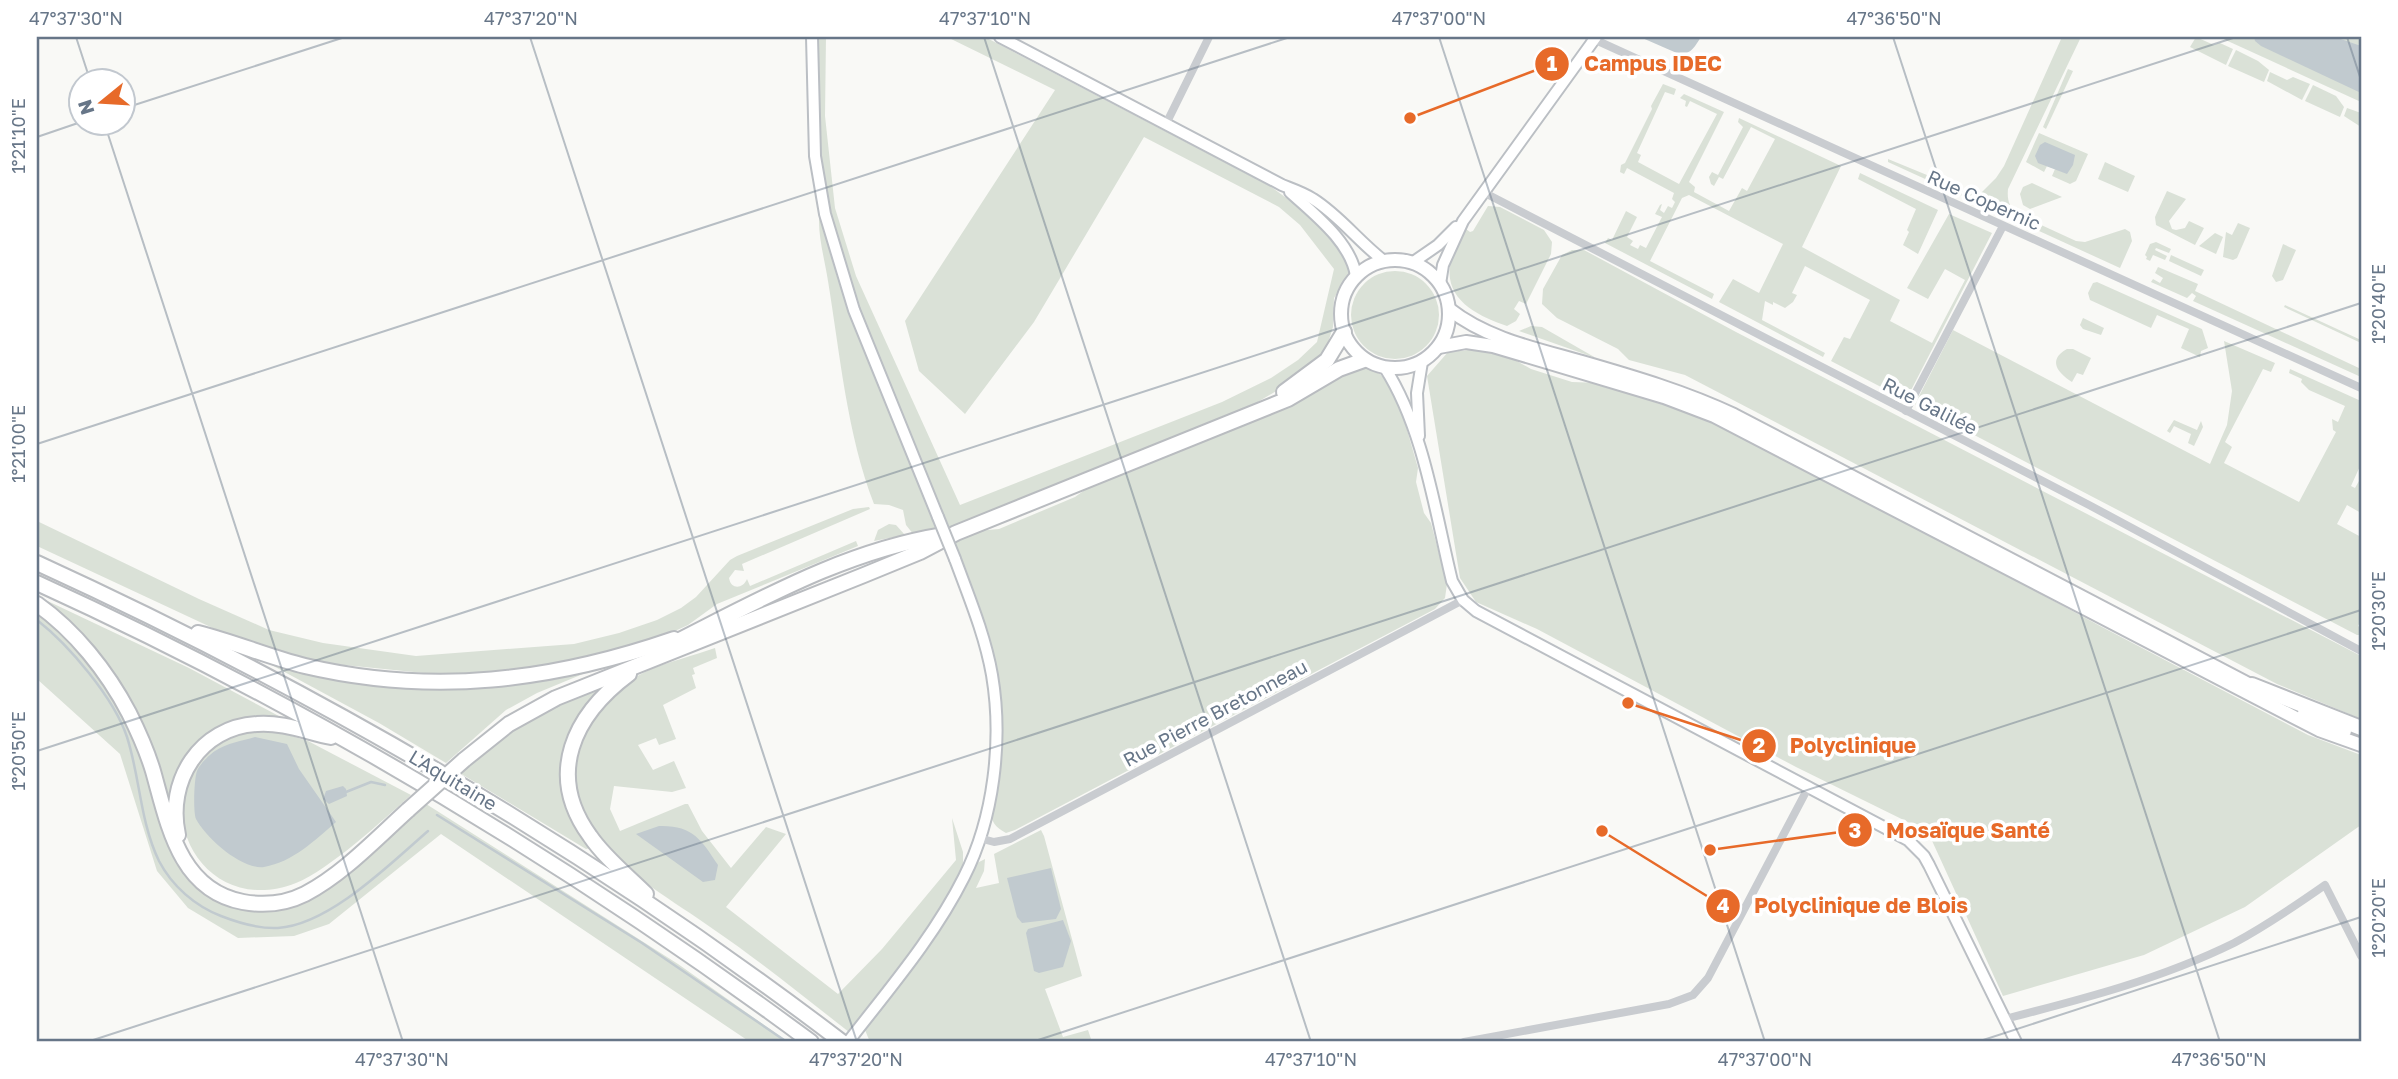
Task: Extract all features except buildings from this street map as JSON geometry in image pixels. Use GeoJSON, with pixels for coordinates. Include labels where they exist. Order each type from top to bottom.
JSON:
{"type":"FeatureCollection","features":[{"type":"Feature","properties":{"kind":"highway"},"geometry":{"type":"LineString","coordinates":[[1255,412],[1327,360],[1343,332]]}},
{"type":"Feature","properties":{"kind":"highway"},"geometry":{"type":"LineString","coordinates":[[462,759],[540,705],[920,552],[956,533],[1289,400],[1348,364],[1364,360]]}},
{"type":"Feature","properties":{"kind":"highway"},"geometry":{"type":"LineString","coordinates":[[37,604],[80,643],[117,691],[140,737],[175,846],[194,875],[215,892],[239,902],[267,905],[292,900],[331,877],[500,724],[538,701],[668,646],[755,600],[857,556],[956,533]]}},
{"type":"Feature","properties":{"kind":"highway","name":"L'Aquitaine"},"geometry":{"type":"LineString","coordinates":[[37,563],[173,627],[408,753],[532,828],[669,918],[842,1042]]}},
{"type":"Feature","properties":{"kind":"highway","name":"L'Aquitaine"},"geometry":{"type":"LineString","coordinates":[[37,583],[198,661],[346,740],[461,806],[583,883],[703,964],[811,1042]]}},
{"type":"Feature","properties":{"kind":"highway"},"geometry":{"type":"LineString","coordinates":[[173,627],[317,668],[371,677],[436,682],[502,679],[558,671],[626,656],[690,633]]}},
{"type":"Feature","properties":{"kind":"highway"},"geometry":{"type":"LineString","coordinates":[[640,666],[605,694],[583,720],[570,756],[569,785],[577,815],[591,838],[669,918]]}},
{"type":"Feature","properties":{"kind":"highway"},"geometry":{"type":"LineString","coordinates":[[2252,685],[2361,729]]}},
{"type":"Feature","properties":{"kind":"highway"},"geometry":{"type":"LineString","coordinates":[[346,740],[286,726],[258,724],[227,731],[202,747],[180,779],[175,810],[181,844],[199,871],[218,886],[240,895],[266,898],[290,894],[328,872],[406,809]]}},
{"type":"Feature","properties":{"kind":"main road"},"geometry":{"type":"LineString","coordinates":[[1384,261],[1412,263],[1432,275],[1446,296],[1449,309],[1445,335],[1438,347],[1422,362],[1398,369],[1385,368],[1364,360],[1349,343],[1343,332],[1342,302],[1347,288],[1356,276],[1369,267],[1384,261]]}},
{"type":"Feature","properties":{"kind":"main road"},"geometry":{"type":"LineString","coordinates":[[1449,309],[1497,337],[1667,387],[1734,415],[2313,718],[2361,737]]}},
{"type":"Feature","properties":{"kind":"main road"},"geometry":{"type":"LineString","coordinates":[[1438,347],[1466,342],[1493,346],[1664,397],[1714,416],[2319,730],[2361,745]]}},
{"type":"Feature","properties":{"kind":"street"},"geometry":{"type":"LineString","coordinates":[[812,37],[815,156],[822,202],[833,245],[854,310],[955,559],[982,633],[994,696],[995,751],[992,780],[979,838],[965,876],[937,924],[848,1042]]}},
{"type":"Feature","properties":{"kind":"street"},"geometry":{"type":"LineString","coordinates":[[1000,37],[1282,185],[1310,197],[1326,208],[1384,261]]}},
{"type":"Feature","properties":{"kind":"street"},"geometry":{"type":"LineString","coordinates":[[1166,124],[1209,37]]}},
{"type":"Feature","properties":{"kind":"street"},"geometry":{"type":"LineString","coordinates":[[1412,263],[1438,245],[1463,220],[1593,38]]}},
{"type":"Feature","properties":{"kind":"street","name":"Rue Copernic"},"geometry":{"type":"LineString","coordinates":[[1593,38],[2361,388]]}},
{"type":"Feature","properties":{"kind":"street"},"geometry":{"type":"LineString","coordinates":[[1282,185],[1318,218],[1347,251],[1356,276]]}},
{"type":"Feature","properties":{"kind":"street","name":"Rue Galilée"},"geometry":{"type":"LineString","coordinates":[[1483,192],[2101,512],[2361,651]]}},
{"type":"Feature","properties":{"kind":"street"},"geometry":{"type":"LineString","coordinates":[[1440,284],[1443,265],[1463,220]]}},
{"type":"Feature","properties":{"kind":"street"},"geometry":{"type":"LineString","coordinates":[[1906,411],[2003,226]]}},
{"type":"Feature","properties":{"kind":"street"},"geometry":{"type":"LineString","coordinates":[[1420,446],[1417,393],[1422,362]]}},
{"type":"Feature","properties":{"kind":"street"},"geometry":{"type":"LineString","coordinates":[[1385,368],[1402,396],[1420,446],[1452,581],[1463,600],[1476,611],[1899,834],[1917,848],[1929,865],[2016,1042]]}},
{"type":"Feature","properties":{"kind":"street","name":"Rue Pierre Bretonneau"},"geometry":{"type":"LineString","coordinates":[[979,838],[995,842],[1010,839],[1463,600]]}},
{"type":"Feature","properties":{"kind":"street"},"geometry":{"type":"LineString","coordinates":[[1464,1042],[1669,1004],[1693,995],[1708,978],[1808,786]]}},
{"type":"Feature","properties":{"kind":"street"},"geometry":{"type":"LineString","coordinates":[[2004,1019],[2100,994],[2197,960],[2278,918],[2325,885],[2361,956]]}},
{"type":"Feature","properties":{"kind":"shaded area"},"geometry":{"type":"Polygon","coordinates":[[[816,37],[826,37],[825,116],[835,208],[856,276],[960,505],[1222,402],[1271,378],[1298,360],[1317,342],[1334,269],[1300,225],[1279,207],[1144,137],[1034,322],[965,414],[919,371],[905,321],[1055,90],[947,37],[985,37],[1270,186],[1312,217],[1349,261],[1349,273],[1334,298],[1333,327],[1325,352],[1283,387],[1256,403],[971,521],[947,527],[853,297],[832,224],[832,213],[827,205],[820,170],[816,37]]]}},
{"type":"Feature","properties":{"kind":"shaded area"},"geometry":{"type":"Polygon","coordinates":[[[1640,37],[1701,37],[1690,51],[1679,54],[1640,37]]]}},
{"type":"Feature","properties":{"kind":"shaded area"},"geometry":{"type":"Polygon","coordinates":[[[2062,37],[2081,37],[2008,189],[2008,200],[2017,214],[2076,241],[2085,242],[2125,229],[2130,232],[2132,241],[2120,268],[1888,162],[1888,159],[1978,196],[2004,166],[2062,37]]]}},
{"type":"Feature","properties":{"kind":"shaded area"},"geometry":{"type":"Polygon","coordinates":[[[2196,37],[2233,49],[2226,65],[2190,47],[2196,37]]]}},
{"type":"Feature","properties":{"kind":"shaded area"},"geometry":{"type":"Polygon","coordinates":[[[2219,37],[2361,37],[2361,102],[2219,37]]]}},
{"type":"Feature","properties":{"kind":"shaded area"},"geometry":{"type":"Polygon","coordinates":[[[2254,37],[2335,37],[2361,46],[2361,93],[2261,46],[2254,37]]]}},
{"type":"Feature","properties":{"kind":"shaded area"},"geometry":{"type":"Polygon","coordinates":[[[2236,50],[2269,70],[2264,82],[2228,66],[2236,50]]]}},
{"type":"Feature","properties":{"kind":"shaded area"},"geometry":{"type":"Polygon","coordinates":[[[2068,69],[2073,71],[2046,129],[2043,127],[2068,69]]]}},
{"type":"Feature","properties":{"kind":"shaded area"},"geometry":{"type":"Polygon","coordinates":[[[2270,72],[2287,80],[2293,77],[2310,84],[2302,100],[2267,81],[2270,72]]]}},
{"type":"Feature","properties":{"kind":"shaded area"},"geometry":{"type":"Polygon","coordinates":[[[1663,84],[1676,89],[1674,95],[1665,92],[1637,153],[1641,155],[1638,162],[1679,184],[1717,114],[1690,101],[1687,107],[1685,106],[1686,101],[1680,98],[1684,94],[1724,112],[1689,182],[1695,187],[1694,192],[1729,211],[1742,188],[1747,191],[1775,139],[1751,127],[1723,179],[1719,177],[1714,186],[1709,177],[1712,172],[1718,175],[1743,127],[1738,122],[1739,118],[1841,166],[1802,247],[1900,300],[1890,321],[1932,343],[1965,280],[1945,269],[1928,299],[1907,288],[1949,214],[1992,233],[1906,400],[1831,361],[1844,337],[1850,339],[1870,300],[1805,266],[1792,293],[1797,295],[1793,302],[1785,308],[1765,301],[1762,320],[1825,353],[1823,357],[1719,302],[1733,279],[1759,293],[1783,244],[1689,195],[1682,198],[1650,261],[1714,294],[1712,299],[1605,243],[1608,238],[1612,240],[1626,211],[1637,217],[1627,237],[1633,241],[1630,245],[1638,249],[1640,245],[1646,248],[1662,217],[1655,214],[1660,205],[1662,204],[1660,210],[1664,213],[1668,206],[1672,208],[1675,202],[1672,199],[1674,193],[1627,168],[1624,174],[1620,172],[1621,165],[1625,163],[1663,84]]]}},
{"type":"Feature","properties":{"kind":"shaded area"},"geometry":{"type":"Polygon","coordinates":[[[2313,85],[2336,96],[2344,107],[2340,117],[2305,101],[2313,85]]]}},
{"type":"Feature","properties":{"kind":"shaded area"},"geometry":{"type":"Polygon","coordinates":[[[2347,108],[2361,113],[2361,127],[2344,116],[2347,108]]]}},
{"type":"Feature","properties":{"kind":"shaded area"},"geometry":{"type":"Polygon","coordinates":[[[2039,133],[2088,154],[2076,181],[2070,184],[2052,176],[2055,169],[2067,173],[2047,166],[2044,172],[2026,162],[2039,133]]]}},
{"type":"Feature","properties":{"kind":"shaded area"},"geometry":{"type":"Polygon","coordinates":[[[2045,142],[2075,155],[2067,174],[2038,163],[2035,156],[2040,145],[2045,142]]]}},
{"type":"Feature","properties":{"kind":"shaded area"},"geometry":{"type":"Polygon","coordinates":[[[2105,162],[2135,176],[2128,192],[2098,179],[2105,162]]]}},
{"type":"Feature","properties":{"kind":"shaded area"},"geometry":{"type":"Polygon","coordinates":[[[1860,173],[1938,210],[1918,254],[1903,245],[1916,209],[1858,179],[1860,173]]]}},
{"type":"Feature","properties":{"kind":"shaded area"},"geometry":{"type":"Polygon","coordinates":[[[2032,183],[2062,197],[2030,209],[2023,205],[2020,194],[2023,187],[2032,183]]]}},
{"type":"Feature","properties":{"kind":"shaded area"},"geometry":{"type":"Polygon","coordinates":[[[2167,191],[2186,199],[2169,221],[2172,229],[2185,228],[2189,221],[2204,228],[2195,245],[2156,225],[2155,217],[2167,191]]]}},
{"type":"Feature","properties":{"kind":"shaded area"},"geometry":{"type":"Polygon","coordinates":[[[1488,206],[1500,207],[1544,230],[1552,242],[1551,254],[1526,304],[1519,301],[1514,309],[1520,314],[1516,321],[1507,326],[1466,306],[1453,289],[1450,278],[1451,261],[1466,229],[1473,231],[1488,206]]]}},
{"type":"Feature","properties":{"kind":"shaded area"},"geometry":{"type":"Polygon","coordinates":[[[820,211],[837,276],[937,530],[914,535],[906,525],[903,510],[874,504],[857,450],[845,394],[820,236],[820,211]]]}},
{"type":"Feature","properties":{"kind":"shaded area"},"geometry":{"type":"Polygon","coordinates":[[[2238,223],[2250,228],[2237,258],[2233,260],[2223,257],[2226,232],[2232,235],[2238,223]]]}},
{"type":"Feature","properties":{"kind":"shaded area"},"geometry":{"type":"Polygon","coordinates":[[[2215,233],[2223,237],[2216,254],[2199,246],[2215,233]]]}},
{"type":"Feature","properties":{"kind":"shaded area"},"geometry":{"type":"Polygon","coordinates":[[[2156,242],[2171,249],[2169,253],[2156,248],[2155,250],[2167,256],[2165,260],[2153,255],[2150,261],[2146,259],[2150,244],[2156,242]]]}},
{"type":"Feature","properties":{"kind":"shaded area"},"geometry":{"type":"Polygon","coordinates":[[[2283,244],[2296,250],[2283,280],[2276,282],[2272,276],[2283,244]]]}},
{"type":"Feature","properties":{"kind":"shaded area"},"geometry":{"type":"Polygon","coordinates":[[[1572,250],[1584,250],[1736,332],[2361,656],[2361,719],[2277,684],[1685,375],[1629,360],[1618,349],[1557,318],[1542,304],[1543,289],[1562,255],[1572,250]]]}},
{"type":"Feature","properties":{"kind":"shaded area"},"geometry":{"type":"Polygon","coordinates":[[[2171,255],[2204,270],[2201,276],[2169,261],[2171,255]]]}},
{"type":"Feature","properties":{"kind":"shaded area"},"geometry":{"type":"Polygon","coordinates":[[[2158,267],[2198,284],[2195,291],[2361,369],[2361,377],[2193,301],[2196,296],[2192,293],[2187,298],[2151,282],[2153,279],[2160,283],[2163,278],[2155,273],[2158,267]]]}},
{"type":"Feature","properties":{"kind":"shaded area"},"geometry":{"type":"Polygon","coordinates":[[[1395,271],[1420,278],[1432,290],[1439,315],[1432,340],[1420,352],[1395,359],[1370,352],[1358,340],[1351,315],[1358,290],[1370,278],[1395,271]]]}},
{"type":"Feature","properties":{"kind":"shaded area"},"geometry":{"type":"Polygon","coordinates":[[[2097,282],[2202,329],[2208,348],[2201,351],[2200,357],[2181,348],[2189,329],[2157,315],[2151,328],[2090,300],[2088,293],[2093,283],[2097,282]]]}},
{"type":"Feature","properties":{"kind":"shaded area"},"geometry":{"type":"Polygon","coordinates":[[[2285,305],[2361,340],[2361,343],[2284,307],[2285,305]]]}},
{"type":"Feature","properties":{"kind":"shaded area"},"geometry":{"type":"Polygon","coordinates":[[[2083,318],[2104,328],[2101,335],[2083,329],[2080,325],[2083,318]]]}},
{"type":"Feature","properties":{"kind":"shaded area"},"geometry":{"type":"Polygon","coordinates":[[[1531,326],[1542,327],[1596,358],[1519,331],[1531,326]]]}},
{"type":"Feature","properties":{"kind":"shaded area"},"geometry":{"type":"Polygon","coordinates":[[[1953,330],[2210,464],[2227,425],[2232,391],[2224,341],[2275,363],[2271,372],[2263,369],[2225,442],[2232,447],[2224,463],[2299,502],[2336,432],[2333,430],[2332,419],[2338,422],[2345,406],[2309,390],[2301,382],[2302,379],[2289,373],[2290,369],[2361,401],[2361,464],[2351,486],[2355,488],[2359,481],[2361,482],[2361,513],[2347,505],[2337,524],[2361,537],[2361,620],[2358,626],[2361,628],[2361,635],[1915,404],[1953,330]]]}},
{"type":"Feature","properties":{"kind":"shaded area"},"geometry":{"type":"Polygon","coordinates":[[[2067,349],[2073,349],[2091,358],[2083,375],[2077,373],[2072,382],[2062,375],[2056,362],[2067,349]]]}},
{"type":"Feature","properties":{"kind":"shaded area"},"geometry":{"type":"Polygon","coordinates":[[[1448,352],[1501,352],[1531,369],[1572,382],[1601,383],[1703,418],[1863,498],[2308,735],[2361,755],[2361,825],[2245,907],[2144,955],[2003,996],[1928,832],[1796,767],[1537,629],[1476,602],[1460,578],[1427,376],[1448,352]]]}},
{"type":"Feature","properties":{"kind":"shaded area"},"geometry":{"type":"Polygon","coordinates":[[[1364,367],[1380,374],[1395,393],[1418,468],[1416,482],[1424,513],[1431,523],[1447,584],[1445,598],[1435,609],[1015,830],[1006,833],[999,829],[994,824],[991,810],[996,683],[988,634],[953,541],[977,531],[999,529],[1075,497],[1096,482],[1351,369],[1364,367]]]}},
{"type":"Feature","properties":{"kind":"shaded area"},"geometry":{"type":"Polygon","coordinates":[[[2174,420],[2197,430],[2201,421],[2203,427],[2194,446],[2188,443],[2191,434],[2174,426],[2170,433],[2167,431],[2174,420]]]}},
{"type":"Feature","properties":{"kind":"shaded area"},"geometry":{"type":"Polygon","coordinates":[[[853,509],[870,509],[742,564],[744,571],[735,570],[729,578],[730,582],[737,587],[743,585],[747,579],[750,586],[856,541],[858,546],[717,604],[688,625],[660,638],[558,666],[444,675],[324,663],[276,651],[232,637],[37,546],[37,521],[269,630],[323,643],[416,656],[574,644],[619,633],[657,620],[681,608],[696,597],[730,560],[737,556],[853,509]]]}},
{"type":"Feature","properties":{"kind":"shaded area"},"geometry":{"type":"Polygon","coordinates":[[[889,524],[896,525],[905,535],[874,541],[878,530],[889,524]]]}},
{"type":"Feature","properties":{"kind":"shaded area"},"geometry":{"type":"Polygon","coordinates":[[[37,596],[189,668],[290,722],[232,723],[176,777],[168,812],[149,745],[65,623],[37,596]]]}},
{"type":"Feature","properties":{"kind":"shaded area"},"geometry":{"type":"Polygon","coordinates":[[[37,612],[63,632],[100,676],[124,716],[138,745],[162,832],[176,864],[199,887],[235,908],[274,909],[301,900],[423,802],[678,964],[788,1042],[750,1042],[441,834],[329,924],[294,936],[238,938],[188,908],[157,871],[120,754],[37,679],[37,612]]]}},
{"type":"Feature","properties":{"kind":"shaded area"},"geometry":{"type":"Polygon","coordinates":[[[715,648],[717,658],[693,668],[696,688],[663,705],[676,739],[659,745],[656,738],[638,745],[653,770],[674,761],[686,788],[672,792],[614,786],[610,809],[620,831],[688,804],[702,831],[731,868],[766,827],[786,834],[726,907],[838,994],[882,949],[956,860],[952,818],[963,852],[963,866],[921,939],[849,1032],[748,954],[621,863],[596,836],[582,812],[575,788],[575,764],[580,741],[591,719],[626,683],[649,670],[715,648]]]}},
{"type":"Feature","properties":{"kind":"shaded area"},"geometry":{"type":"Polygon","coordinates":[[[266,662],[400,683],[595,669],[537,693],[506,710],[446,763],[266,662]]]}},
{"type":"Feature","properties":{"kind":"shaded area"},"geometry":{"type":"Polygon","coordinates":[[[608,683],[588,704],[567,740],[564,780],[591,848],[586,849],[458,772],[487,746],[556,703],[608,683]]]}},
{"type":"Feature","properties":{"kind":"shaded area"},"geometry":{"type":"Polygon","coordinates":[[[248,731],[275,731],[308,741],[411,795],[355,844],[309,877],[296,883],[261,890],[230,884],[207,868],[190,845],[182,818],[184,789],[198,762],[223,740],[248,731]]]}},
{"type":"Feature","properties":{"kind":"shaded area"},"geometry":{"type":"Polygon","coordinates":[[[255,737],[287,744],[299,769],[336,822],[294,855],[264,867],[255,867],[225,851],[201,827],[194,810],[196,775],[202,763],[220,748],[255,737]]]}},
{"type":"Feature","properties":{"kind":"shaded area"},"geometry":{"type":"Polygon","coordinates":[[[343,786],[347,796],[329,804],[323,799],[326,791],[343,786]]]}},
{"type":"Feature","properties":{"kind":"shaded area"},"geometry":{"type":"Polygon","coordinates":[[[659,826],[680,828],[701,841],[718,865],[715,880],[703,882],[636,834],[659,826]]]}},
{"type":"Feature","properties":{"kind":"shaded area"},"geometry":{"type":"Polygon","coordinates":[[[1041,830],[1082,976],[1045,989],[1063,1037],[1088,1030],[1092,1042],[870,1042],[865,1030],[909,972],[975,864],[985,859],[984,871],[976,888],[999,883],[994,854],[1041,830]]]}},
{"type":"Feature","properties":{"kind":"shaded area"},"geometry":{"type":"Polygon","coordinates":[[[1051,868],[1061,909],[1056,919],[1022,923],[1017,917],[1007,878],[1051,868]]]}},
{"type":"Feature","properties":{"kind":"shaded area"},"geometry":{"type":"Polygon","coordinates":[[[1063,920],[1071,941],[1063,967],[1039,973],[1034,971],[1026,933],[1028,929],[1063,920]]]}},
{"type":"Feature","properties":{"kind":"waterway"},"geometry":{"type":"LineString","coordinates":[[37,620],[63,643],[89,673],[112,706],[127,737],[148,831],[159,861],[177,887],[211,912],[256,926],[278,928],[298,924],[318,916],[358,891],[428,831]]}},
{"type":"Feature","properties":{"kind":"waterway"},"geometry":{"type":"LineString","coordinates":[[346,792],[371,782],[385,785]]}},
{"type":"Feature","properties":{"kind":"waterway"},"geometry":{"type":"LineString","coordinates":[[437,815],[642,943],[787,1042]]}},
{"type":"Feature","properties":{"kind":"place","name":"Campus IDEC"},"geometry":{"type":"Point","coordinates":[1410,118]}},
{"type":"Feature","properties":{"kind":"place","name":"Polyclinique"},"geometry":{"type":"Point","coordinates":[1628,703]}},
{"type":"Feature","properties":{"kind":"place","name":"Polyclinique de Blois"},"geometry":{"type":"Point","coordinates":[1602,831]}},
{"type":"Feature","properties":{"kind":"place","name":"Mosaïque Santé"},"geometry":{"type":"Point","coordinates":[1710,850]}}]}
